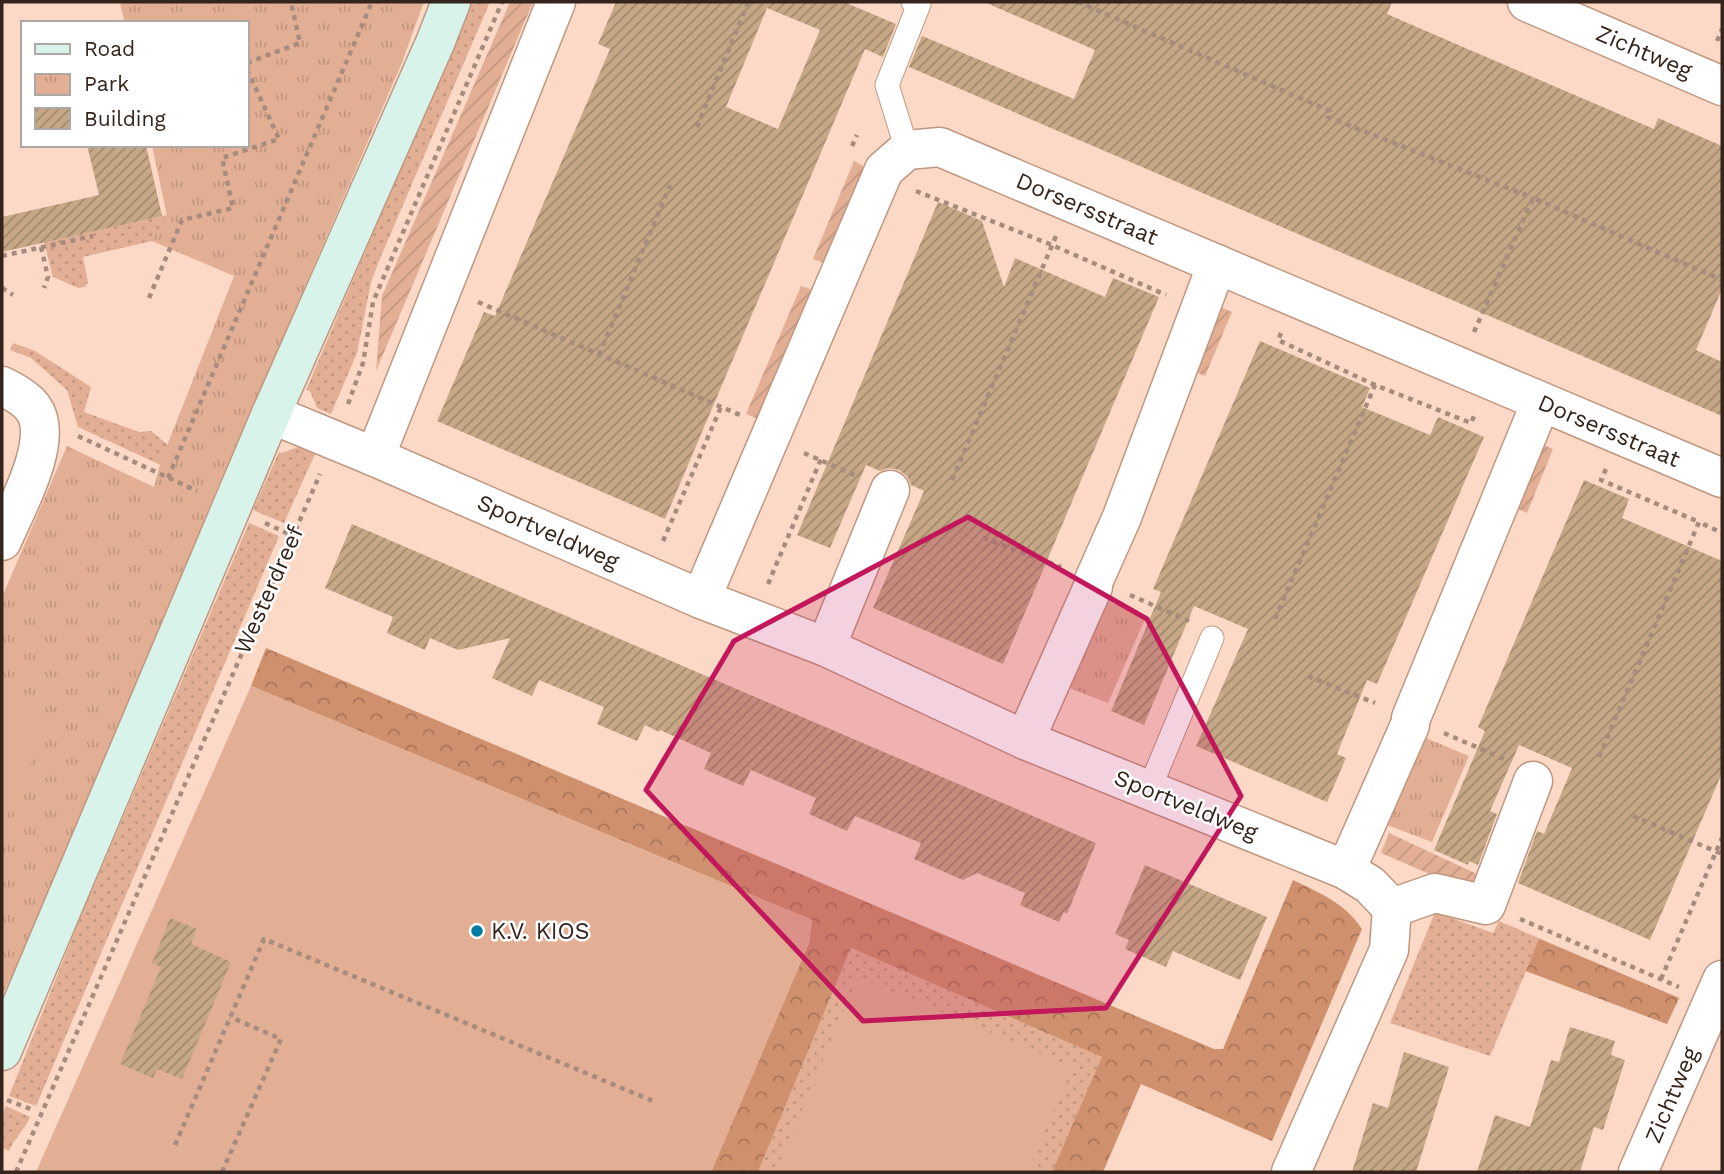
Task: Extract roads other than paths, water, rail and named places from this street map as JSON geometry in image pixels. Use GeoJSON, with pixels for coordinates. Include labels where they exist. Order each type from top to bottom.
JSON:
{"type":"FeatureCollection","features":[{"type":"Feature","properties":{"kind":"street"},"geometry":{"type":"LineString","coordinates":[[2,1051],[271,414],[451,2]]}},
{"type":"Feature","properties":{"kind":"street"},"geometry":{"type":"LineString","coordinates":[[375,457],[556,2]]}},
{"type":"Feature","properties":{"kind":"street","name":"Zichtweg"},"geometry":{"type":"LineString","coordinates":[[1527,2],[1722,86]]}},
{"type":"Feature","properties":{"kind":"street","name":"Dorsersstraat"},"geometry":{"type":"LineString","coordinates":[[907,150],[940,147],[1722,478]]}},
{"type":"Feature","properties":{"kind":"street"},"geometry":{"type":"LineString","coordinates":[[701,599],[884,170],[907,150]]}},
{"type":"Feature","properties":{"kind":"street"},"geometry":{"type":"LineString","coordinates":[[1025,740],[1122,517],[1217,264]]}},
{"type":"Feature","properties":{"kind":"street"},"geometry":{"type":"LineString","coordinates":[[2,386],[29,404],[39,427],[36,460],[2,541]]}},
{"type":"Feature","properties":{"kind":"street"},"geometry":{"type":"LineString","coordinates":[[1346,870],[1410,722],[1541,402]]}},
{"type":"Feature","properties":{"kind":"street","name":"Sportveldweg"},"geometry":{"type":"LineString","coordinates":[[271,414],[701,599],[826,647],[1025,740],[1346,870],[1370,886],[1392,908]]}},
{"type":"Feature","properties":{"kind":"street"},"geometry":{"type":"LineString","coordinates":[[826,647],[890,490]]}},
{"type":"Feature","properties":{"kind":"street"},"geometry":{"type":"LineString","coordinates":[[1292,1172],[1389,950],[1392,908],[1435,893],[1486,905],[1533,781]]}},
{"type":"Feature","properties":{"kind":"street","name":"Zichtweg"},"geometry":{"type":"LineString","coordinates":[[1638,1172],[1717,991]]}},
{"type":"Feature","properties":{"kind":"lane"},"geometry":{"type":"LineString","coordinates":[[907,150],[887,85],[919,4],[913,2]]}},
{"type":"Feature","properties":{"kind":"lane"},"geometry":{"type":"LineString","coordinates":[[1149,790],[1212,638]]}},
{"type":"Feature","properties":{"kind":"place","name":"K.V. KIOS"},"geometry":{"type":"Point","coordinates":[477,931]}}]}
